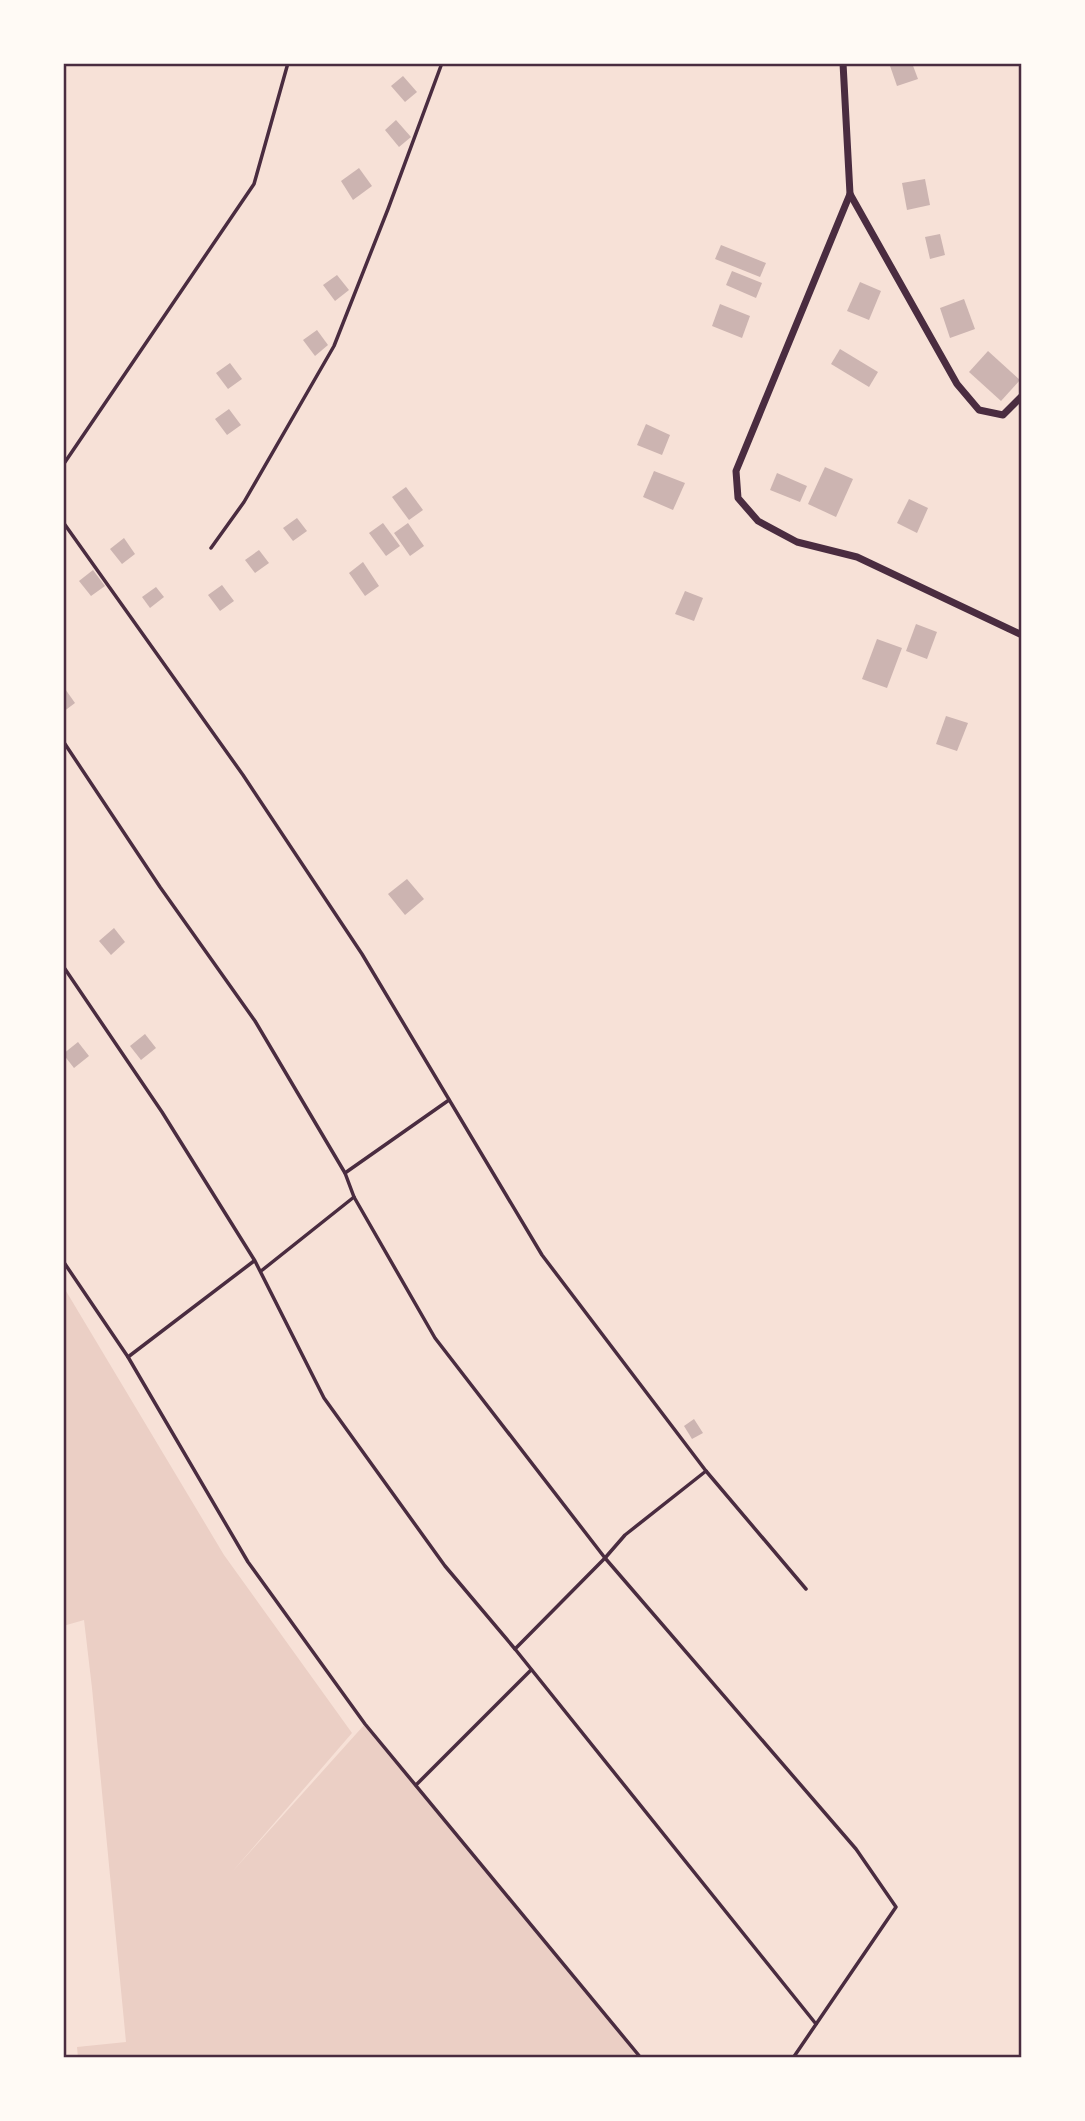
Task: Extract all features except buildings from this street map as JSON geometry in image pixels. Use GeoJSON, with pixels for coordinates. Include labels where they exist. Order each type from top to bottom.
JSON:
{"type":"FeatureCollection","features":[{"type":"Feature","properties":{"kind":"street"},"geometry":{"type":"LineString","coordinates":[[843,63],[850,194],[736,471],[738,498],[758,521],[797,542],[857,557],[1022,635]]}},
{"type":"Feature","properties":{"kind":"street"},"geometry":{"type":"LineString","coordinates":[[850,194],[957,384],[979,410],[1003,415],[1022,396]]}},
{"type":"Feature","properties":{"kind":"lane"},"geometry":{"type":"LineString","coordinates":[[63,465],[254,184],[288,63]]}},
{"type":"Feature","properties":{"kind":"lane"},"geometry":{"type":"LineString","coordinates":[[211,548],[244,502],[334,345],[442,63]]}},
{"type":"Feature","properties":{"kind":"lane"},"geometry":{"type":"LineString","coordinates":[[63,522],[251,786],[362,954],[542,1255],[706,1471],[806,1589]]}},
{"type":"Feature","properties":{"kind":"lane"},"geometry":{"type":"LineString","coordinates":[[63,741],[160,887],[255,1021],[345,1173],[354,1197],[435,1338],[605,1558],[856,1849],[896,1907],[793,2058]]}},
{"type":"Feature","properties":{"kind":"lane"},"geometry":{"type":"LineString","coordinates":[[63,966],[162,1112],[255,1261],[324,1398],[445,1566],[515,1649],[816,2024]]}},
{"type":"Feature","properties":{"kind":"lane"},"geometry":{"type":"LineString","coordinates":[[345,1173],[449,1100]]}},
{"type":"Feature","properties":{"kind":"lane"},"geometry":{"type":"LineString","coordinates":[[261,1271],[354,1197]]}},
{"type":"Feature","properties":{"kind":"lane"},"geometry":{"type":"LineString","coordinates":[[63,1261],[128,1357],[248,1562],[365,1724],[641,2058]]}},
{"type":"Feature","properties":{"kind":"lane"},"geometry":{"type":"LineString","coordinates":[[128,1357],[255,1261]]}},
{"type":"Feature","properties":{"kind":"lane"},"geometry":{"type":"LineString","coordinates":[[515,1649],[625,1535],[706,1471]]}},
{"type":"Feature","properties":{"kind":"lane"},"geometry":{"type":"LineString","coordinates":[[416,1785],[531,1670]]}},
{"type":"Feature","properties":{"kind":"shaded area"},"geometry":{"type":"Polygon","coordinates":[[[63,1286],[224,1555],[352,1733],[232,1872],[365,1724],[641,2058],[78,2058],[77,2047],[126,2042],[84,1620],[63,1626],[63,1286]]]}}]}
